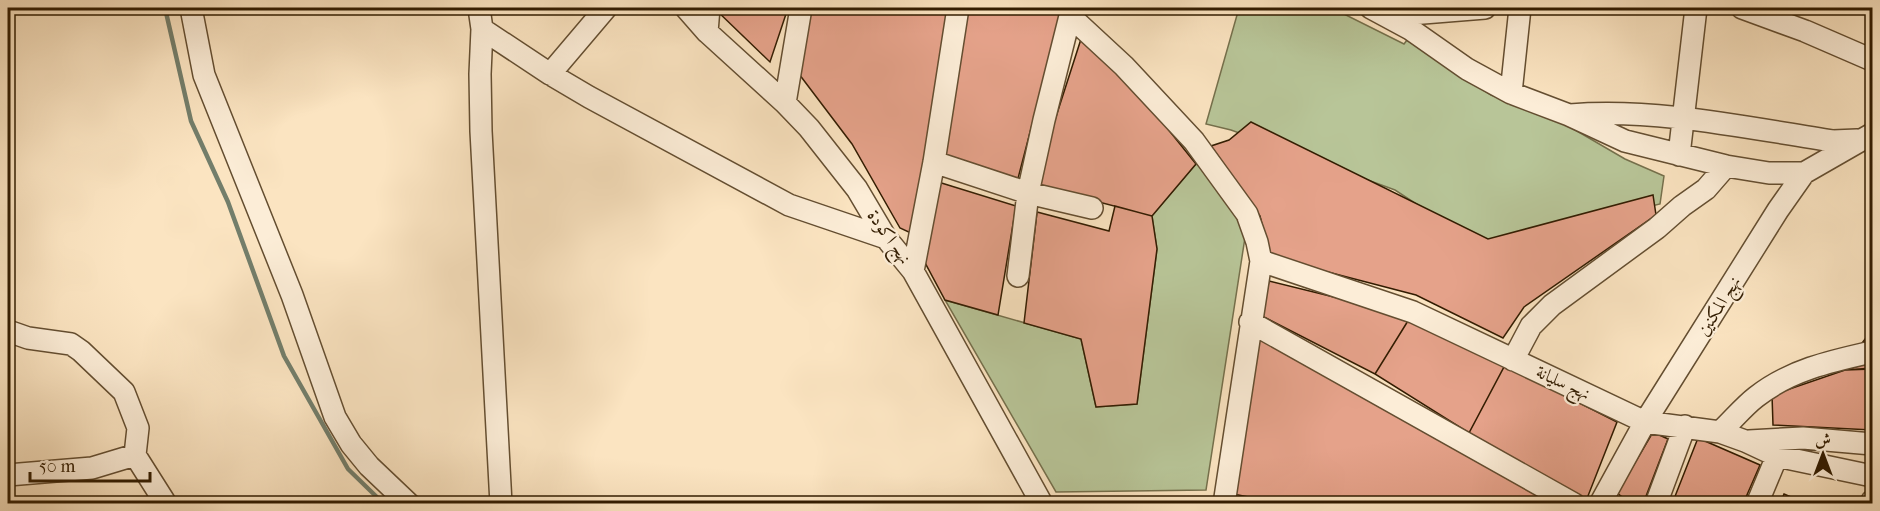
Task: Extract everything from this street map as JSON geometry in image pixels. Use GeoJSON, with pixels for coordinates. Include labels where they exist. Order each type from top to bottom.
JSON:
{"type":"FeatureCollection","features":[{"type":"Feature","properties":{"kind":"street"},"geometry":{"type":"LineString","coordinates":[[191,8],[204,75],[292,295],[335,417],[351,444],[369,466],[410,502]]}},
{"type":"Feature","properties":{"kind":"street"},"geometry":{"type":"LineString","coordinates":[[480,8],[482,29],[481,131],[501,504]]}},
{"type":"Feature","properties":{"kind":"street"},"geometry":{"type":"LineString","coordinates":[[550,74],[606,8]]}},
{"type":"Feature","properties":{"kind":"street","name":"نهج اكودة"},"geometry":{"type":"LineString","coordinates":[[686,8],[707,32],[785,103],[831,155],[857,189],[885,237],[913,271],[1042,504]]}},
{"type":"Feature","properties":{"kind":"street"},"geometry":{"type":"LineString","coordinates":[[707,32],[709,8]]}},
{"type":"Feature","properties":{"kind":"street"},"geometry":{"type":"LineString","coordinates":[[785,103],[801,8]]}},
{"type":"Feature","properties":{"kind":"street"},"geometry":{"type":"LineString","coordinates":[[913,271],[934,162],[958,8]]}},
{"type":"Feature","properties":{"kind":"street"},"geometry":{"type":"LineString","coordinates":[[1379,12],[1485,8]]}},
{"type":"Feature","properties":{"kind":"street"},"geometry":{"type":"LineString","coordinates":[[1511,93],[1520,8]]}},
{"type":"Feature","properties":{"kind":"street"},"geometry":{"type":"LineString","coordinates":[[1679,155],[1696,8]]}},
{"type":"Feature","properties":{"kind":"street"},"geometry":{"type":"LineString","coordinates":[[1742,8],[1872,60]]}},
{"type":"Feature","properties":{"kind":"street"},"geometry":{"type":"LineString","coordinates":[[1018,276],[1028,193],[1071,12]]}},
{"type":"Feature","properties":{"kind":"street"},"geometry":{"type":"LineString","coordinates":[[1071,12],[1194,141],[1247,214],[1257,242],[1261,261],[1224,504]]}},
{"type":"Feature","properties":{"kind":"street"},"geometry":{"type":"LineString","coordinates":[[1379,12],[1410,29],[1467,69],[1511,93],[1569,115],[1625,141],[1726,166],[1769,174],[1804,173]]}},
{"type":"Feature","properties":{"kind":"street"},"geometry":{"type":"LineString","coordinates":[[482,29],[550,74],[789,205],[885,237]]}},
{"type":"Feature","properties":{"kind":"street"},"geometry":{"type":"LineString","coordinates":[[1569,115],[1606,112],[1682,119],[1854,142],[1871,136],[1872,115]]}},
{"type":"Feature","properties":{"kind":"street","name":"نهج المكنين"},"geometry":{"type":"LineString","coordinates":[[1603,502],[1645,422],[1778,210],[1804,173],[1871,136]]}},
{"type":"Feature","properties":{"kind":"street"},"geometry":{"type":"LineString","coordinates":[[934,162],[1028,193],[1092,208]]}},
{"type":"Feature","properties":{"kind":"street"},"geometry":{"type":"LineString","coordinates":[[1514,360],[1531,326],[1552,305],[1706,189],[1726,166]]}},
{"type":"Feature","properties":{"kind":"street","name":"نهج سليانة"},"geometry":{"type":"LineString","coordinates":[[1261,261],[1413,312],[1645,422],[1720,432],[1777,456],[1872,476]]}},
{"type":"Feature","properties":{"kind":"street"},"geometry":{"type":"LineString","coordinates":[[1250,322],[1574,504]]}},
{"type":"Feature","properties":{"kind":"street"},"geometry":{"type":"LineString","coordinates":[[8,331],[28,338],[71,344],[124,392],[138,428],[135,455],[166,504]]}},
{"type":"Feature","properties":{"kind":"street"},"geometry":{"type":"LineString","coordinates":[[1720,432],[1756,397],[1770,388],[1812,366],[1872,352]]}},
{"type":"Feature","properties":{"kind":"street"},"geometry":{"type":"LineString","coordinates":[[1656,504],[1685,426]]}},
{"type":"Feature","properties":{"kind":"street"},"geometry":{"type":"LineString","coordinates":[[1745,441],[1803,438],[1872,444]]}},
{"type":"Feature","properties":{"kind":"street"},"geometry":{"type":"LineString","coordinates":[[8,475],[92,468],[135,455]]}},
{"type":"Feature","properties":{"kind":"street"},"geometry":{"type":"LineString","coordinates":[[1757,504],[1777,456]]}},
{"type":"Feature","properties":{"kind":"green space"},"geometry":{"type":"Polygon","coordinates":[[[1239,8],[1332,8],[1404,44],[1407,40],[1491,95],[1553,117],[1625,159],[1664,176],[1660,204],[1526,237],[1488,251],[1395,190],[1231,130],[1206,124],[1239,8]]]}},
{"type":"Feature","properties":{"kind":"green space"},"geometry":{"type":"Polygon","coordinates":[[[1196,164],[1203,169],[1246,231],[1206,490],[1056,492],[945,300],[1081,339],[1096,407],[1137,404],[1157,249],[1152,216],[1196,164]]]}},
{"type":"Feature","properties":{"kind":"building"},"geometry":{"type":"Polygon","coordinates":[[[714,8],[788,8],[770,62],[714,8]]]}},
{"type":"Feature","properties":{"kind":"building"},"geometry":{"type":"Polygon","coordinates":[[[811,8],[948,8],[915,235],[900,228],[852,144],[799,74],[811,8]]]}},
{"type":"Feature","properties":{"kind":"building"},"geometry":{"type":"Polygon","coordinates":[[[968,8],[1054,8],[1062,10],[1016,186],[944,157],[968,8]]]}},
{"type":"Feature","properties":{"kind":"building"},"geometry":{"type":"Polygon","coordinates":[[[1082,36],[1139,93],[1196,164],[1152,216],[1034,185],[1082,36]]]}},
{"type":"Feature","properties":{"kind":"building"},"geometry":{"type":"Polygon","coordinates":[[[1251,122],[1488,239],[1653,195],[1656,215],[1524,307],[1503,338],[1416,295],[1270,257],[1260,216],[1211,146],[1229,140],[1251,122]]]}},
{"type":"Feature","properties":{"kind":"building"},"geometry":{"type":"Polygon","coordinates":[[[935,181],[1016,206],[998,315],[945,300],[922,257],[935,181]]]}},
{"type":"Feature","properties":{"kind":"building"},"geometry":{"type":"Polygon","coordinates":[[[1115,206],[1152,216],[1157,249],[1137,404],[1096,407],[1081,339],[1024,323],[1037,212],[1109,231],[1115,206]]]}},
{"type":"Feature","properties":{"kind":"building"},"geometry":{"type":"Polygon","coordinates":[[[1269,281],[1411,316],[1375,374],[1262,316],[1269,281]]]}},
{"type":"Feature","properties":{"kind":"building"},"geometry":{"type":"Polygon","coordinates":[[[1411,316],[1505,365],[1469,433],[1375,374],[1411,316]]]}},
{"type":"Feature","properties":{"kind":"building"},"geometry":{"type":"Polygon","coordinates":[[[1872,330],[1872,340],[1862,343],[1872,330]]]}},
{"type":"Feature","properties":{"kind":"building"},"geometry":{"type":"Polygon","coordinates":[[[1257,336],[1552,504],[1285,504],[1233,494],[1257,336]]]}},
{"type":"Feature","properties":{"kind":"building"},"geometry":{"type":"Polygon","coordinates":[[[1872,362],[1872,369],[1845,370],[1872,362]]]}},
{"type":"Feature","properties":{"kind":"building"},"geometry":{"type":"Polygon","coordinates":[[[1505,365],[1617,422],[1586,501],[1469,433],[1505,365]]]}},
{"type":"Feature","properties":{"kind":"building"},"geometry":{"type":"Polygon","coordinates":[[[1872,368],[1872,430],[1773,425],[1772,395],[1845,370],[1872,368]]]}},
{"type":"Feature","properties":{"kind":"building"},"geometry":{"type":"Polygon","coordinates":[[[1653,432],[1668,439],[1643,504],[1632,504],[1617,493],[1653,432]]]}},
{"type":"Feature","properties":{"kind":"building"},"geometry":{"type":"Polygon","coordinates":[[[1698,438],[1760,465],[1743,504],[1672,504],[1698,438]]]}},
{"type":"Feature","properties":{"kind":"building"},"geometry":{"type":"Polygon","coordinates":[[[1784,494],[1807,504],[1780,504],[1784,494]]]}},
{"type":"Feature","properties":{"kind":"waterway"},"geometry":{"type":"LineString","coordinates":[[165,8],[191,121],[228,202],[284,356],[348,469],[384,504]]}}]}
